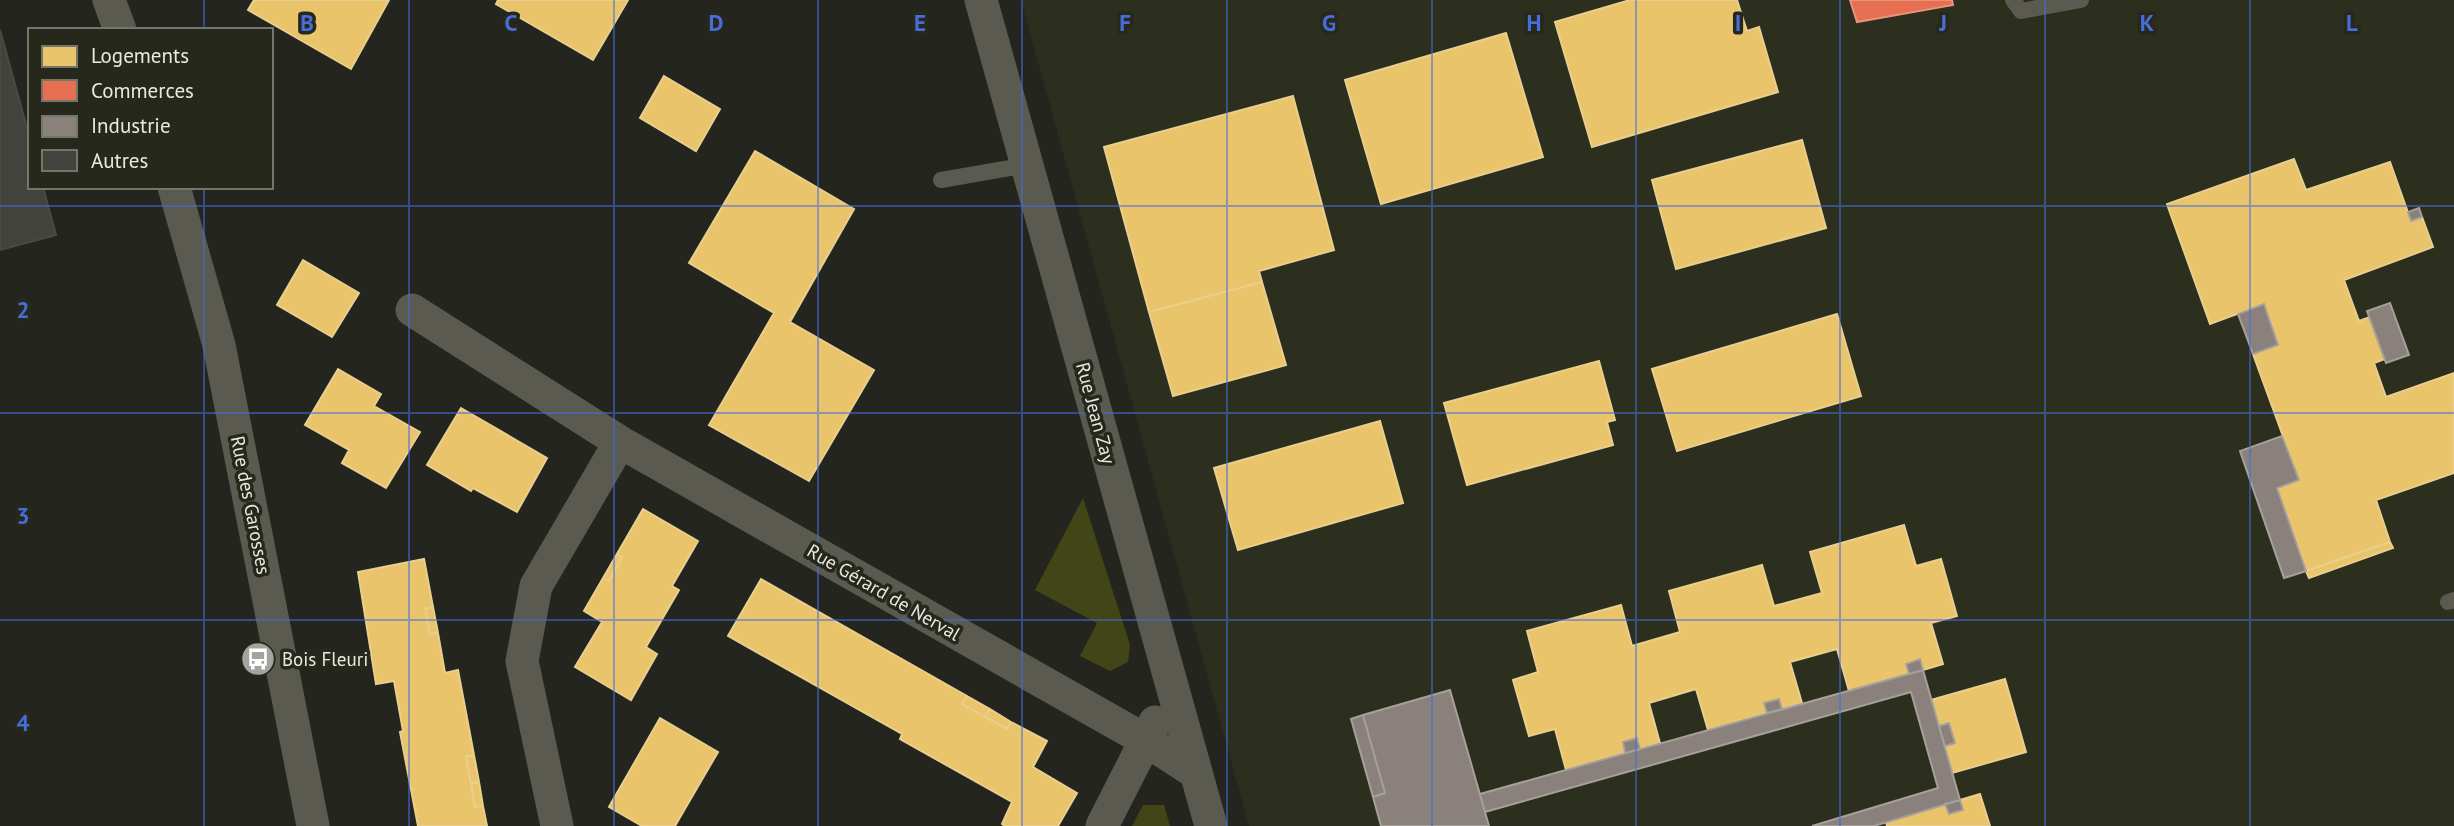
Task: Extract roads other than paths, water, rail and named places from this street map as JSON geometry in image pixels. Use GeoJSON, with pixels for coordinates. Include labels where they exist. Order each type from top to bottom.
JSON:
{"type":"FeatureCollection","features":[{"type":"Feature","properties":{"kind":"street"},"geometry":{"type":"LineString","coordinates":[[109,0],[119,28]]}},
{"type":"Feature","properties":{"kind":"street","name":"Rue Jean Zay"},"geometry":{"type":"LineString","coordinates":[[981,0],[1211,826]]}},
{"type":"Feature","properties":{"kind":"street","name":"Rue des Garosses"},"geometry":{"type":"LineString","coordinates":[[175,189],[219,345],[313,826]]}},
{"type":"Feature","properties":{"kind":"street","name":"Rue Gérard de Nerval"},"geometry":{"type":"LineString","coordinates":[[412,310],[620,442],[1147,741],[1196,773]]}},
{"type":"Feature","properties":{"kind":"street"},"geometry":{"type":"LineString","coordinates":[[557,826],[522,661],[536,586],[620,442]]}},
{"type":"Feature","properties":{"kind":"street"},"geometry":{"type":"LineString","coordinates":[[1102,826],[1147,741],[1171,685]]}},
{"type":"Feature","properties":{"kind":"lane"},"geometry":{"type":"LineString","coordinates":[[2013,0],[2021,12],[2081,0]]}},
{"type":"Feature","properties":{"kind":"lane"},"geometry":{"type":"LineString","coordinates":[[941,180],[1028,165]]}},
{"type":"Feature","properties":{"kind":"place","name":"Bois Fleuri"},"geometry":{"type":"Point","coordinates":[258,659]}}]}
